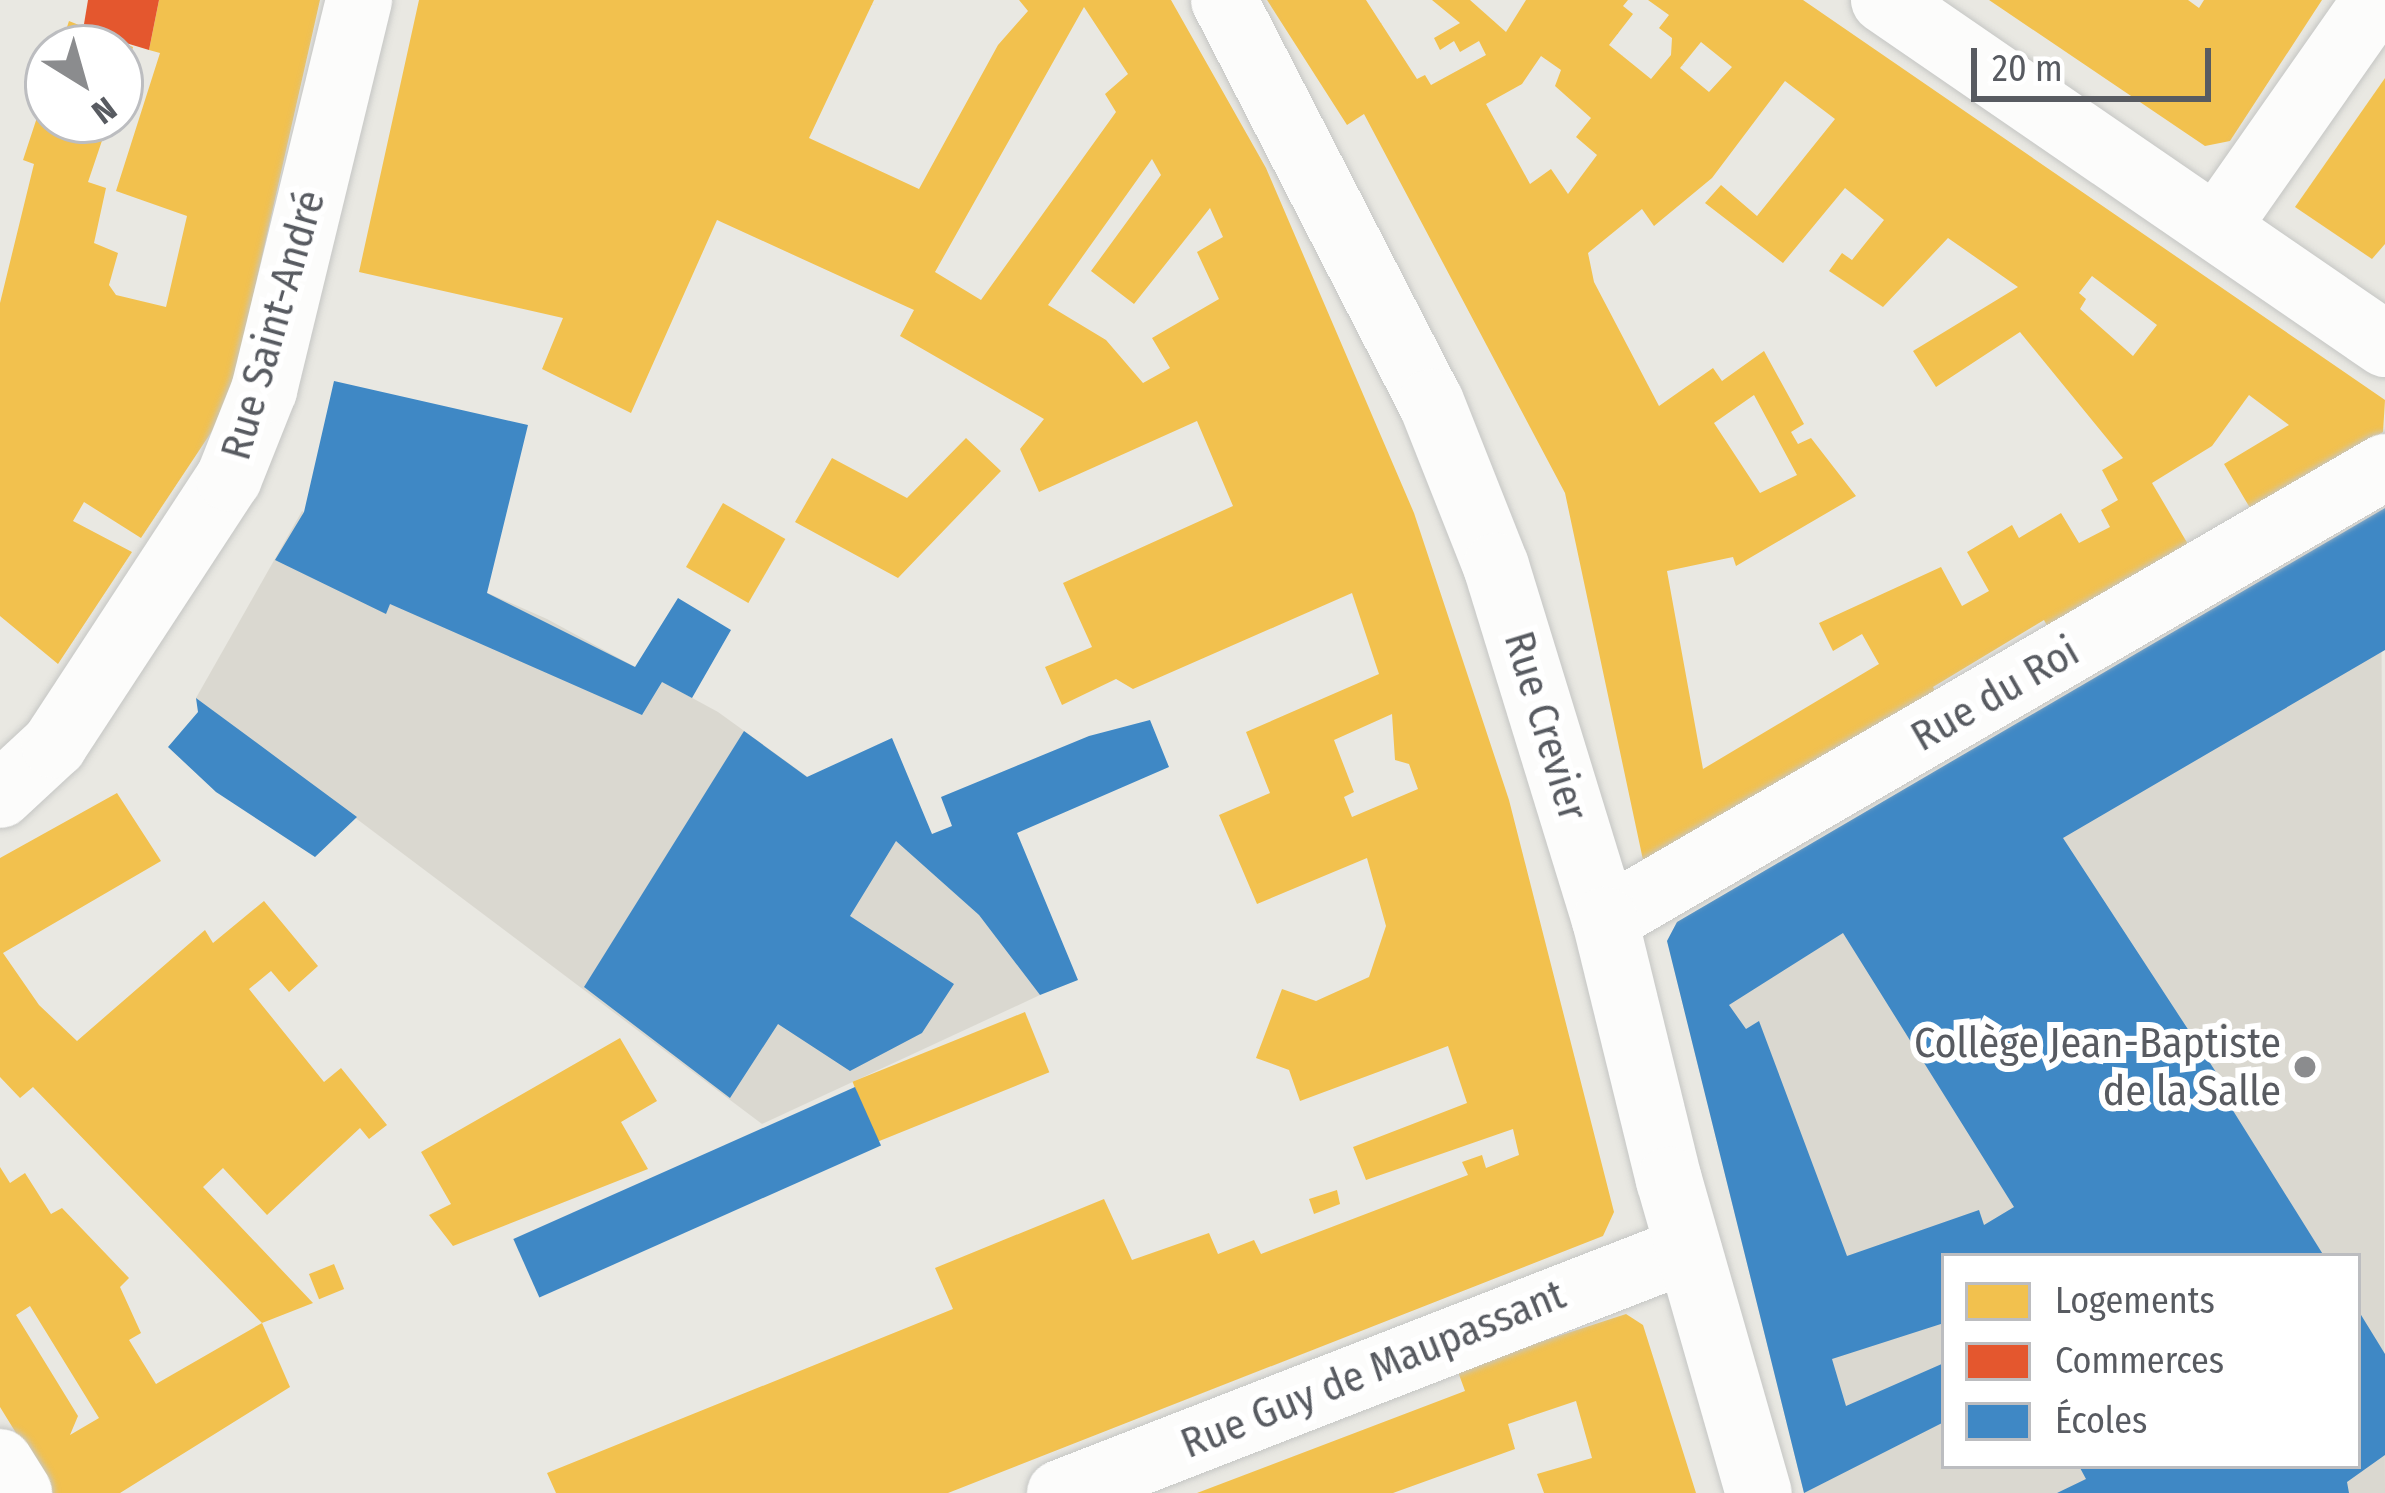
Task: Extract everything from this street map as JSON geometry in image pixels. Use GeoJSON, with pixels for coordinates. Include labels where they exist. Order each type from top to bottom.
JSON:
{"type":"FeatureCollection","features":[{"type":"Feature","properties":{"kind":"street","name":"Rue Saint-André"},"geometry":{"type":"LineString","coordinates":[[0,795],[54,745],[229,478],[264,390],[358,0]]}},
{"type":"Feature","properties":{"kind":"street","name":"Rue Crevier"},"geometry":{"type":"LineString","coordinates":[[1224,0],[1430,402],[1496,566],[1605,920],[1688,1250],[1759,1493]]}},
{"type":"Feature","properties":{"kind":"street"},"geometry":{"type":"LineString","coordinates":[[1884,0],[2385,344]]}},
{"type":"Feature","properties":{"kind":"street"},"geometry":{"type":"LineString","coordinates":[[2217,227],[2376,0]]}},
{"type":"Feature","properties":{"kind":"street","name":"Rue du Roi"},"geometry":{"type":"LineString","coordinates":[[1605,920],[2385,467]]}},
{"type":"Feature","properties":{"kind":"street","name":"Rue Guy de Maupassant"},"geometry":{"type":"LineString","coordinates":[[1060,1493],[1688,1250]]}},
{"type":"Feature","properties":{"kind":"street"},"geometry":{"type":"LineString","coordinates":[[0,1462],[19,1493]]}},
{"type":"Feature","properties":{"kind":"shaded area"},"geometry":{"type":"Polygon","coordinates":[[[2381,510],[2385,1493],[1804,1493],[1667,941],[1677,922],[2381,510]]]}},
{"type":"Feature","properties":{"kind":"shaded area"},"geometry":{"type":"Polygon","coordinates":[[[302,511],[547,619],[718,712],[899,843],[979,915],[1040,995],[762,1124],[196,698],[302,511]]]}},
{"type":"Feature","properties":{"kind":"building: Logements"},"geometry":{"type":"Polygon","coordinates":[[[159,0],[320,0],[228,407],[141,538],[84,502],[73,521],[132,552],[58,664],[0,616],[0,303],[34,164],[23,160],[28,144],[101,144],[88,182],[106,188],[94,243],[118,253],[109,285],[116,295],[166,307],[187,216],[116,191],[131,144],[144,144],[144,103],[160,53],[149,50],[159,0]]]}},
{"type":"Feature","properties":{"kind":"building: Logements"},"geometry":{"type":"Polygon","coordinates":[[[419,0],[874,0],[809,138],[919,189],[998,45],[1028,11],[1019,0],[1171,0],[1266,168],[1414,513],[1509,800],[1614,1212],[1603,1236],[948,1493],[556,1493],[547,1473],[953,1309],[935,1268],[1104,1199],[1132,1260],[1209,1233],[1218,1254],[1254,1240],[1261,1254],[1468,1175],[1462,1162],[1482,1155],[1486,1168],[1519,1155],[1513,1129],[1366,1180],[1353,1147],[1467,1103],[1448,1046],[1300,1101],[1289,1070],[1256,1058],[1282,989],[1316,1001],[1369,977],[1386,926],[1367,858],[1257,904],[1219,815],[1270,793],[1246,732],[1379,674],[1352,593],[1133,689],[1116,679],[1062,705],[1045,667],[1092,647],[1063,583],[1233,506],[1197,421],[1039,492],[1020,449],[1044,419],[900,336],[914,310],[717,220],[631,413],[542,369],[563,318],[359,272],[419,0]],[[1084,7],[935,272],[981,300],[1116,112],[1105,94],[1128,74],[1084,7]],[[1152,159],[1048,305],[1106,340],[1143,383],[1170,368],[1152,338],[1219,299],[1197,252],[1223,237],[1210,208],[1134,304],[1091,271],[1161,175],[1152,159]],[[1392,714],[1334,740],[1354,792],[1344,797],[1352,817],[1418,789],[1409,764],[1395,760],[1392,714]]]}},
{"type":"Feature","properties":{"kind":"building: Logements"},"geometry":{"type":"Polygon","coordinates":[[[1267,0],[1366,0],[1417,79],[1425,75],[1431,85],[1486,55],[1479,41],[1460,52],[1454,41],[1440,50],[1434,38],[1460,23],[1432,0],[1470,0],[1506,32],[1526,0],[1628,0],[1623,6],[1633,14],[1609,45],[1651,79],[1671,55],[1672,38],[1659,28],[1669,15],[1648,0],[1803,0],[2385,400],[2383,432],[2253,513],[2224,464],[2289,425],[2249,395],[2212,446],[2152,483],[2192,551],[2050,631],[2044,620],[1933,687],[1938,696],[1643,860],[1565,493],[1364,114],[1347,125],[1267,0]],[[1701,42],[1680,68],[1709,92],[1732,67],[1701,42]],[[1541,56],[1522,84],[1486,104],[1530,184],[1551,169],[1568,194],[1597,155],[1576,137],[1591,118],[1555,86],[1561,70],[1541,56]],[[1785,81],[1712,178],[1654,226],[1642,209],[1588,253],[1594,282],[1659,406],[1713,368],[1722,381],[1764,351],[1804,424],[1791,432],[1798,444],[1811,438],[1856,496],[1736,566],[1733,557],[1667,571],[1703,769],[1879,664],[1862,634],[1833,651],[1819,623],[1941,567],[1962,606],[1989,591],[1967,552],[2012,525],[2019,538],[2061,513],[2079,543],[2110,527],[2101,510],[2118,500],[2102,470],[2123,458],[2020,332],[1936,387],[1913,351],[2018,287],[1948,238],[1883,307],[1829,271],[1842,253],[1852,260],[1884,220],[1845,188],[1783,263],[1705,203],[1721,185],[1757,216],[1835,119],[1785,81]],[[2092,276],[2079,293],[2086,299],[2080,309],[2133,356],[2157,325],[2092,276]],[[1754,395],[1714,423],[1760,493],[1797,475],[1754,395]]]}},
{"type":"Feature","properties":{"kind":"building: Logements"},"geometry":{"type":"Polygon","coordinates":[[[1989,0],[2188,0],[2199,8],[2204,0],[2322,0],[2230,141],[2205,146],[1989,0]]]}},
{"type":"Feature","properties":{"kind":"building: Logements"},"geometry":{"type":"Polygon","coordinates":[[[2385,78],[2385,244],[2372,259],[2295,207],[2385,78]]]}},
{"type":"Feature","properties":{"kind":"building: Logements"},"geometry":{"type":"Polygon","coordinates":[[[966,438],[1001,471],[898,578],[795,522],[832,458],[907,498],[966,438]]]}},
{"type":"Feature","properties":{"kind":"building: Logements"},"geometry":{"type":"Polygon","coordinates":[[[723,503],[785,539],[748,603],[686,567],[723,503]]]}},
{"type":"Feature","properties":{"kind":"building: Logements"},"geometry":{"type":"Polygon","coordinates":[[[117,793],[161,861],[3,953],[39,1005],[77,1041],[205,930],[213,943],[264,901],[318,966],[289,992],[271,971],[249,989],[324,1082],[341,1068],[387,1125],[369,1139],[360,1128],[267,1215],[223,1168],[203,1187],[313,1303],[262,1323],[33,1087],[20,1098],[0,1077],[0,858],[117,793]]]}},
{"type":"Feature","properties":{"kind":"building: Logements"},"geometry":{"type":"Polygon","coordinates":[[[1025,1012],[1049,1072],[877,1142],[853,1082],[1025,1012]]]}},
{"type":"Feature","properties":{"kind":"building: Logements"},"geometry":{"type":"Polygon","coordinates":[[[620,1038],[657,1101],[621,1122],[648,1169],[453,1246],[429,1215],[451,1204],[421,1152],[620,1038]]]}},
{"type":"Feature","properties":{"kind":"building: Logements"},"geometry":{"type":"Polygon","coordinates":[[[0,1167],[10,1183],[25,1173],[51,1214],[62,1208],[129,1278],[120,1287],[141,1333],[129,1340],[156,1384],[262,1323],[290,1387],[120,1493],[53,1493],[0,1407],[0,1167]],[[30,1306],[16,1315],[78,1416],[70,1435],[99,1418],[30,1306]]]}},
{"type":"Feature","properties":{"kind":"building: Logements"},"geometry":{"type":"Polygon","coordinates":[[[1337,1190],[1340,1204],[1314,1214],[1309,1199],[1337,1190]]]}},
{"type":"Feature","properties":{"kind":"building: Logements"},"geometry":{"type":"Polygon","coordinates":[[[334,1264],[344,1289],[319,1299],[309,1274],[334,1264]]]}},
{"type":"Feature","properties":{"kind":"building: Logements"},"geometry":{"type":"Polygon","coordinates":[[[1626,1314],[1643,1325],[1696,1493],[1544,1493],[1537,1474],[1592,1458],[1576,1401],[1508,1424],[1515,1449],[1393,1493],[1197,1493],[1465,1391],[1457,1369],[1626,1314]]]}},
{"type":"Feature","properties":{"kind":"building: Commerces"},"geometry":{"type":"Polygon","coordinates":[[[88,0],[159,0],[149,50],[144,48],[144,24],[84,24],[88,0]]]}},
{"type":"Feature","properties":{"kind":"building: Écoles"},"geometry":{"type":"Polygon","coordinates":[[[334,381],[528,425],[487,593],[635,667],[678,598],[731,630],[692,698],[662,682],[642,715],[390,604],[386,614],[275,560],[304,512],[334,381]]]}},
{"type":"Feature","properties":{"kind":"building: Écoles"},"geometry":{"type":"Polygon","coordinates":[[[2385,508],[2385,650],[2063,838],[2227,1089],[2222,1093],[2322,1253],[1941,1253],[1941,1324],[1832,1359],[1846,1406],[1941,1364],[1941,1424],[1804,1493],[1667,941],[1677,922],[2385,508]],[[1843,933],[1729,1005],[1746,1029],[1759,1021],[1847,1256],[1979,1210],[1984,1225],[2014,1207],[1843,933]]]}},
{"type":"Feature","properties":{"kind":"building: Écoles"},"geometry":{"type":"Polygon","coordinates":[[[196,698],[357,817],[315,857],[216,792],[168,747],[198,712],[196,698]]]}},
{"type":"Feature","properties":{"kind":"building: Écoles"},"geometry":{"type":"Polygon","coordinates":[[[1150,720],[1169,767],[1017,833],[1078,980],[1040,995],[979,915],[896,841],[850,916],[954,984],[922,1033],[850,1071],[778,1024],[730,1098],[584,987],[744,731],[807,777],[892,738],[932,834],[952,826],[941,797],[1089,736],[1150,720]]]}},
{"type":"Feature","properties":{"kind":"building: Écoles"},"geometry":{"type":"Polygon","coordinates":[[[855,1087],[881,1145],[539,1298],[513,1239],[855,1087]]]}},
{"type":"Feature","properties":{"kind":"building: Écoles"},"geometry":{"type":"Polygon","coordinates":[[[2361,1315],[2385,1354],[2385,1455],[2347,1482],[2349,1493],[2057,1493],[2086,1479],[2081,1469],[2361,1469],[2361,1315]]]}},
{"type":"Feature","properties":{"kind":"place","name":"Collège Jean-Baptiste de la Salle"},"geometry":{"type":"Point","coordinates":[2305,1067]}}]}
